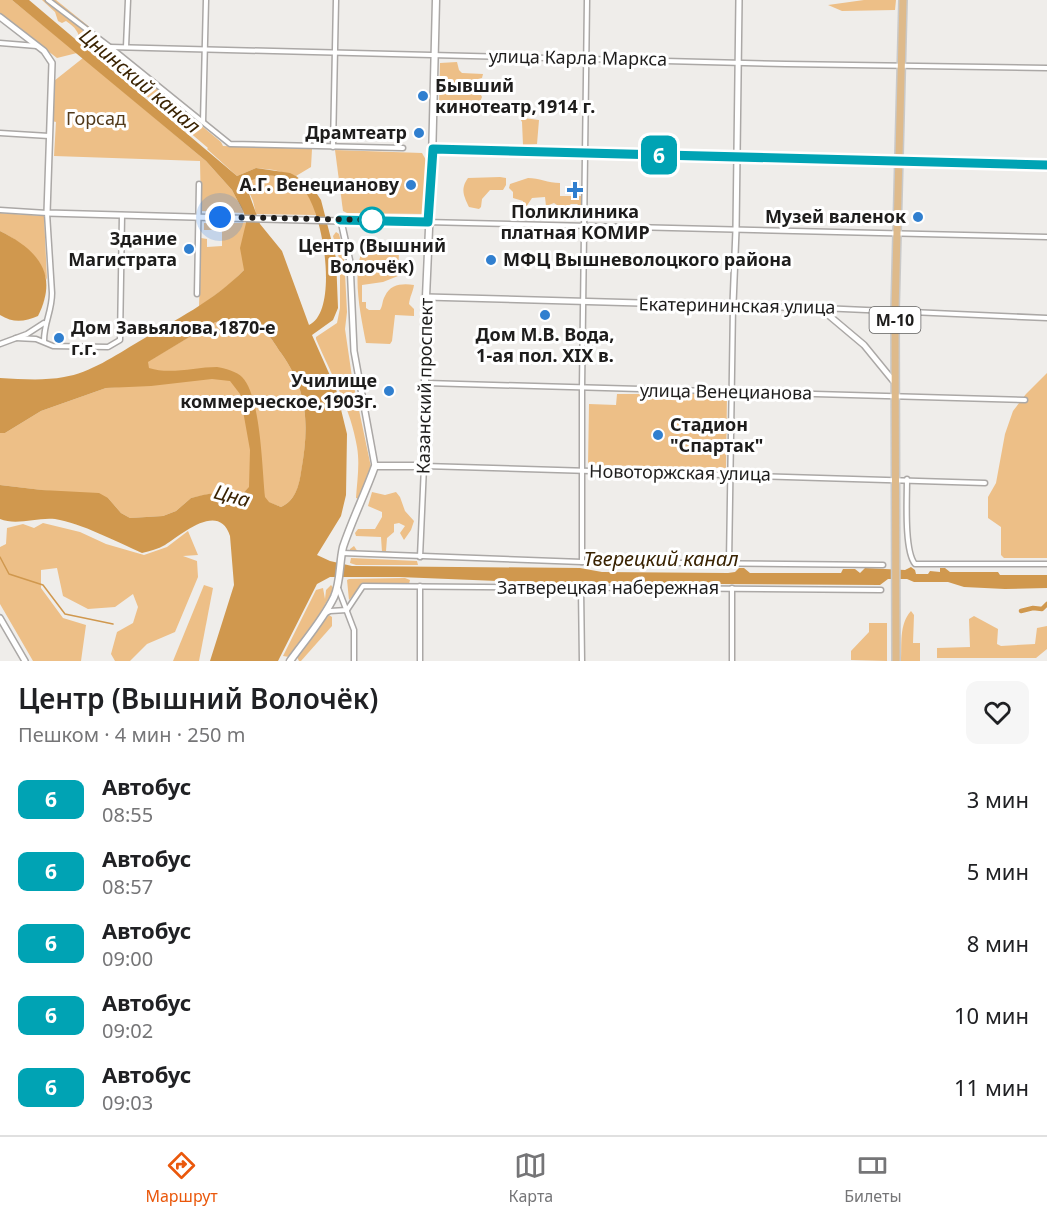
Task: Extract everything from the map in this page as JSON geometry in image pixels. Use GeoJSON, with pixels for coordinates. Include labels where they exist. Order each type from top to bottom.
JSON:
{"type":"FeatureCollection","features":[{"type":"Feature","properties":{"kind":"highway","name":"М-10"},"geometry":{"type":"LineString","coordinates":[[896,661],[895,311],[903,0]]}},
{"type":"Feature","properties":{"kind":"main road","name":"Казанский проспект"},"geometry":{"type":"LineString","coordinates":[[424,466],[426,297],[433,149],[436,0]]}},
{"type":"Feature","properties":{"kind":"main road","name":"Новоторжская улица"},"geometry":{"type":"LineString","coordinates":[[375,466],[424,466]]}},
{"type":"Feature","properties":{"kind":"main road"},"geometry":{"type":"LineString","coordinates":[[290,661],[325,614],[338,588],[342,553],[348,531],[375,466]]}},
{"type":"Feature","properties":{"kind":"street"},"geometry":{"type":"LineString","coordinates":[[48,0],[230,144],[403,148]]}},
{"type":"Feature","properties":{"kind":"street"},"geometry":{"type":"LineString","coordinates":[[126,47],[128,0]]}},
{"type":"Feature","properties":{"kind":"street"},"geometry":{"type":"LineString","coordinates":[[203,123],[206,0]]}},
{"type":"Feature","properties":{"kind":"street"},"geometry":{"type":"LineString","coordinates":[[333,147],[336,0]]}},
{"type":"Feature","properties":{"kind":"street"},"geometry":{"type":"LineString","coordinates":[[582,562],[587,0]]}},
{"type":"Feature","properties":{"kind":"street"},"geometry":{"type":"LineString","coordinates":[[729,563],[739,0]]}},
{"type":"Feature","properties":{"kind":"street"},"geometry":{"type":"LineString","coordinates":[[0,17],[38,46],[50,58],[53,69],[47,213],[52,304],[45,323],[44,341]]}},
{"type":"Feature","properties":{"kind":"street"},"geometry":{"type":"LineString","coordinates":[[0,43],[38,46]]}},
{"type":"Feature","properties":{"kind":"street","name":"улица Карла Маркса"},"geometry":{"type":"LineString","coordinates":[[110,47],[738,63],[1047,68]]}},
{"type":"Feature","properties":{"kind":"street"},"geometry":{"type":"LineString","coordinates":[[0,133],[49,136]]}},
{"type":"Feature","properties":{"kind":"street"},"geometry":{"type":"LineString","coordinates":[[433,149],[1047,165]]}},
{"type":"Feature","properties":{"kind":"street"},"geometry":{"type":"LineString","coordinates":[[196,294],[199,184]]}},
{"type":"Feature","properties":{"kind":"street"},"geometry":{"type":"LineString","coordinates":[[0,210],[199,217],[1047,237]]}},
{"type":"Feature","properties":{"kind":"street"},"geometry":{"type":"LineString","coordinates":[[16,338],[44,341],[53,346],[108,347],[120,340],[122,215]]}},
{"type":"Feature","properties":{"kind":"street"},"geometry":{"type":"LineString","coordinates":[[340,220],[350,262],[354,351],[375,466]]}},
{"type":"Feature","properties":{"kind":"street","name":"Екатерининская улица"},"geometry":{"type":"LineString","coordinates":[[426,297],[733,304],[1047,318]]}},
{"type":"Feature","properties":{"kind":"street"},"geometry":{"type":"LineString","coordinates":[[820,308],[864,345],[895,383]]}},
{"type":"Feature","properties":{"kind":"street"},"geometry":{"type":"LineString","coordinates":[[0,344],[45,323]]}},
{"type":"Feature","properties":{"kind":"street","name":"улица Венецианова"},"geometry":{"type":"LineString","coordinates":[[426,383],[1025,400]]}},
{"type":"Feature","properties":{"kind":"street","name":"Новоторжская улица"},"geometry":{"type":"LineString","coordinates":[[424,466],[896,478],[985,483]]}},
{"type":"Feature","properties":{"kind":"street","name":"Казанский проспект"},"geometry":{"type":"LineString","coordinates":[[420,557],[424,466]]}},
{"type":"Feature","properties":{"kind":"street"},"geometry":{"type":"LineString","coordinates":[[907,479],[908,539],[911,560],[915,564],[1047,564]]}},
{"type":"Feature","properties":{"kind":"street"},"geometry":{"type":"LineString","coordinates":[[342,553],[582,562],[883,565]]}},
{"type":"Feature","properties":{"kind":"street","name":"Затверецкая набережная"},"geometry":{"type":"LineString","coordinates":[[347,610],[363,586],[881,590]]}},
{"type":"Feature","properties":{"kind":"street"},"geometry":{"type":"LineString","coordinates":[[420,586],[420,661]]}},
{"type":"Feature","properties":{"kind":"street"},"geometry":{"type":"LineString","coordinates":[[338,588],[354,630],[354,661]]}},
{"type":"Feature","properties":{"kind":"street"},"geometry":{"type":"LineString","coordinates":[[732,588],[732,661]]}},
{"type":"Feature","properties":{"kind":"street"},"geometry":{"type":"LineString","coordinates":[[581,589],[582,661]]}},
{"type":"Feature","properties":{"kind":"street"},"geometry":{"type":"LineString","coordinates":[[325,614],[330,611],[347,610]]}},
{"type":"Feature","properties":{"kind":"street"},"geometry":{"type":"LineString","coordinates":[[0,618],[22,660]]}},
{"type":"Feature","properties":{"kind":"green space"},"geometry":{"type":"Polygon","coordinates":[[[0,0],[12,0],[77,53],[57,58],[0,14],[0,0]]]}},
{"type":"Feature","properties":{"kind":"green space"},"geometry":{"type":"Polygon","coordinates":[[[42,0],[56,0],[92,29],[90,41],[81,43],[74,28],[66,21],[62,23],[58,21],[55,12],[42,0]]]}},
{"type":"Feature","properties":{"kind":"green space"},"geometry":{"type":"Polygon","coordinates":[[[864,0],[896,0],[895,10],[842,11],[828,5],[864,0]]]}},
{"type":"Feature","properties":{"kind":"green space"},"geometry":{"type":"Polygon","coordinates":[[[94,49],[113,52],[223,146],[312,149],[311,167],[296,176],[256,168],[237,176],[208,148],[96,53],[94,49]]]}},
{"type":"Feature","properties":{"kind":"green space","name":"Горсад"},"geometry":{"type":"Polygon","coordinates":[[[83,58],[206,161],[232,190],[244,213],[201,211],[200,161],[54,156],[56,122],[52,121],[54,81],[83,58]]]}},
{"type":"Feature","properties":{"kind":"green space"},"geometry":{"type":"Polygon","coordinates":[[[457,62],[462,73],[483,74],[482,78],[474,80],[473,92],[480,93],[482,97],[480,102],[475,104],[473,100],[468,101],[466,106],[460,100],[450,105],[439,104],[440,63],[457,62]]]}},
{"type":"Feature","properties":{"kind":"green space"},"geometry":{"type":"Polygon","coordinates":[[[515,100],[524,102],[524,118],[539,120],[537,144],[523,145],[522,122],[518,115],[499,113],[500,107],[511,106],[515,100]]]}},
{"type":"Feature","properties":{"kind":"green space"},"geometry":{"type":"Polygon","coordinates":[[[335,150],[422,153],[426,160],[425,214],[347,213],[343,211],[335,150]]]}},
{"type":"Feature","properties":{"kind":"green space"},"geometry":{"type":"Polygon","coordinates":[[[269,175],[285,179],[300,187],[310,199],[316,215],[256,214],[244,180],[247,178],[250,181],[258,176],[269,175]]]}},
{"type":"Feature","properties":{"kind":"green space"},"geometry":{"type":"Polygon","coordinates":[[[468,178],[506,178],[503,190],[490,190],[482,199],[479,209],[469,207],[463,189],[468,178]]]}},
{"type":"Feature","properties":{"kind":"green space"},"geometry":{"type":"Polygon","coordinates":[[[528,178],[560,183],[560,196],[581,196],[582,208],[577,204],[571,204],[567,207],[568,219],[563,221],[557,220],[557,205],[554,203],[546,206],[545,197],[532,198],[526,207],[524,206],[523,201],[513,198],[513,192],[509,188],[510,184],[528,178]]]}},
{"type":"Feature","properties":{"kind":"green space"},"geometry":{"type":"Polygon","coordinates":[[[0,213],[44,216],[47,280],[39,264],[28,251],[0,231],[0,213]]]}},
{"type":"Feature","properties":{"kind":"green space"},"geometry":{"type":"Polygon","coordinates":[[[204,223],[246,223],[244,270],[230,284],[199,307],[201,238],[207,239],[207,247],[222,246],[222,230],[204,230],[204,223]]]}},
{"type":"Feature","properties":{"kind":"green space"},"geometry":{"type":"Polygon","coordinates":[[[336,232],[339,234],[344,254],[347,312],[345,329],[352,377],[371,467],[359,499],[356,498],[358,460],[354,433],[340,392],[316,339],[337,323],[340,308],[340,262],[333,236],[336,232]]]}},
{"type":"Feature","properties":{"kind":"green space"},"geometry":{"type":"Polygon","coordinates":[[[362,251],[399,252],[398,276],[383,282],[362,285],[362,302],[366,302],[366,308],[369,310],[380,310],[390,289],[401,284],[414,285],[409,304],[414,309],[414,316],[395,315],[390,344],[366,343],[358,297],[359,261],[362,251]]]}},
{"type":"Feature","properties":{"kind":"green space"},"geometry":{"type":"Polygon","coordinates":[[[224,319],[246,324],[267,334],[290,367],[302,396],[306,425],[304,456],[299,483],[293,497],[286,504],[281,507],[263,500],[214,493],[191,498],[176,511],[163,516],[130,518],[121,513],[108,498],[0,485],[0,433],[5,433],[41,411],[106,388],[119,387],[147,362],[211,324],[224,319]]]}},
{"type":"Feature","properties":{"kind":"green space"},"geometry":{"type":"Polygon","coordinates":[[[1047,373],[1047,558],[1004,558],[1001,555],[1001,527],[988,518],[988,497],[996,483],[1005,434],[1013,411],[1047,373]]]}},
{"type":"Feature","properties":{"kind":"green space","name":"Стадион \"Спартак\""},"geometry":{"type":"Polygon","coordinates":[[[617,394],[727,394],[726,468],[588,465],[589,404],[616,405],[617,394]]]}},
{"type":"Feature","properties":{"kind":"green space"},"geometry":{"type":"Polygon","coordinates":[[[372,492],[385,495],[396,492],[405,511],[414,521],[404,540],[400,533],[405,526],[399,523],[394,524],[394,532],[387,538],[386,551],[399,553],[399,555],[350,552],[354,546],[358,552],[382,552],[381,537],[356,536],[355,533],[358,529],[375,529],[382,517],[382,512],[368,506],[372,492]]]}},
{"type":"Feature","properties":{"kind":"green space"},"geometry":{"type":"Polygon","coordinates":[[[43,523],[80,532],[106,544],[144,555],[167,547],[188,531],[198,555],[183,556],[197,561],[198,577],[175,632],[147,644],[130,661],[115,661],[111,654],[117,632],[133,623],[138,607],[133,594],[115,607],[88,609],[63,596],[57,568],[41,570],[41,588],[63,618],[86,625],[81,661],[33,661],[0,604],[0,547],[6,544],[7,528],[23,524],[34,528],[43,523]]]}},
{"type":"Feature","properties":{"kind":"green space"},"geometry":{"type":"Polygon","coordinates":[[[351,558],[417,561],[418,565],[356,565],[350,563],[351,558]]]}},
{"type":"Feature","properties":{"kind":"green space"},"geometry":{"type":"Polygon","coordinates":[[[405,578],[410,580],[409,584],[360,587],[349,600],[347,580],[349,579],[405,578]]]}},
{"type":"Feature","properties":{"kind":"green space"},"geometry":{"type":"Polygon","coordinates":[[[204,585],[213,588],[199,661],[173,661],[204,585]]]}},
{"type":"Feature","properties":{"kind":"green space"},"geometry":{"type":"Polygon","coordinates":[[[331,585],[334,589],[309,632],[289,657],[283,656],[316,590],[323,588],[325,599],[326,590],[331,585]]]}},
{"type":"Feature","properties":{"kind":"green space"},"geometry":{"type":"Polygon","coordinates":[[[911,611],[914,615],[913,643],[920,643],[920,661],[901,661],[903,628],[911,611]]]}},
{"type":"Feature","properties":{"kind":"green space"},"geometry":{"type":"Polygon","coordinates":[[[329,615],[332,617],[332,626],[299,661],[296,655],[329,615]]]}},
{"type":"Feature","properties":{"kind":"green space"},"geometry":{"type":"Polygon","coordinates":[[[974,616],[998,629],[997,644],[1001,646],[1035,644],[1037,628],[1047,626],[1047,649],[1036,658],[937,658],[937,648],[970,647],[969,619],[974,616]]]}},
{"type":"Feature","properties":{"kind":"green space"},"geometry":{"type":"Polygon","coordinates":[[[869,623],[887,623],[887,661],[851,660],[851,651],[869,632],[869,623]]]}},
{"type":"Feature","properties":{"kind":"shaded area"},"geometry":{"type":"Polygon","coordinates":[[[12,0],[29,0],[237,176],[256,168],[290,173],[315,191],[321,200],[336,258],[338,308],[333,320],[312,335],[336,389],[347,434],[346,495],[341,516],[317,555],[330,561],[352,566],[580,568],[602,572],[728,573],[744,568],[750,573],[841,573],[843,569],[855,569],[860,573],[865,568],[905,570],[911,567],[916,574],[928,574],[930,571],[940,572],[940,568],[945,568],[950,572],[1047,575],[1047,588],[964,587],[948,582],[914,582],[907,579],[888,579],[880,585],[546,583],[399,577],[330,577],[317,584],[278,661],[210,661],[234,585],[230,536],[225,526],[217,521],[199,524],[162,546],[142,553],[99,533],[65,521],[48,519],[13,522],[0,519],[0,485],[99,493],[130,518],[163,516],[176,511],[191,498],[203,495],[214,493],[239,498],[249,487],[250,450],[240,394],[230,381],[212,379],[151,386],[106,388],[41,411],[5,433],[0,433],[0,378],[56,378],[74,375],[93,368],[194,309],[244,270],[240,248],[246,223],[244,213],[232,190],[206,161],[12,0]],[[263,175],[250,181],[244,180],[260,224],[282,251],[309,325],[318,316],[324,300],[326,281],[322,236],[316,216],[310,199],[302,188],[283,178],[263,175]],[[224,319],[211,324],[148,362],[149,368],[174,371],[217,367],[227,369],[242,377],[248,386],[257,416],[265,497],[269,502],[281,507],[293,497],[304,456],[306,425],[302,396],[290,367],[269,336],[252,326],[224,319]]]}},
{"type":"Feature","properties":{"kind":"shaded area"},"geometry":{"type":"Polygon","coordinates":[[[0,231],[25,246],[34,255],[45,276],[44,301],[38,316],[28,320],[19,321],[0,315],[0,231]]]}},
{"type":"Feature","properties":{"kind":"waterway"},"geometry":{"type":"LineString","coordinates":[[0,557],[9,574],[43,585],[65,614],[113,624]]}},
{"type":"Feature","properties":{"kind":"waterway"},"geometry":{"type":"LineString","coordinates":[[1021,611],[1033,608],[1042,609],[1047,604]]}},
{"type":"Feature","properties":{"kind":"bus line","name":"6"},"geometry":{"type":"LineString","coordinates":[[340,220],[428,222],[433,149],[1047,165]]}},
{"type":"Feature","properties":{"kind":"place","name":"Бывший кинотеатр,1914 г."},"geometry":{"type":"Point","coordinates":[423,96]}},
{"type":"Feature","properties":{"kind":"place","name":"Драмтеатр"},"geometry":{"type":"Point","coordinates":[419,133]}},
{"type":"Feature","properties":{"kind":"place","name":"А.Г. Венецианову"},"geometry":{"type":"Point","coordinates":[411,185]}},
{"type":"Feature","properties":{"kind":"place","name":"Поликлиника платная КОМИР"},"geometry":{"type":"Point","coordinates":[575,190]}},
{"type":"Feature","properties":{"kind":"place","name":"Музей валенок"},"geometry":{"type":"Point","coordinates":[918,217]}},
{"type":"Feature","properties":{"kind":"place","name":"Центр (Вышний Волочёк)"},"geometry":{"type":"Point","coordinates":[372,220]}},
{"type":"Feature","properties":{"kind":"place","name":"Здание Магистрата"},"geometry":{"type":"Point","coordinates":[189,249]}},
{"type":"Feature","properties":{"kind":"place","name":"МФЦ Вышневолоцкого района"},"geometry":{"type":"Point","coordinates":[491,260]}},
{"type":"Feature","properties":{"kind":"place","name":"Дом М.В. Вода, 1-ая пол. XIX в."},"geometry":{"type":"Point","coordinates":[545,315]}},
{"type":"Feature","properties":{"kind":"place","name":"Дом Завьялова,1870-е г.г."},"geometry":{"type":"Point","coordinates":[59,338]}},
{"type":"Feature","properties":{"kind":"place","name":"Училище коммерческое,1903г."},"geometry":{"type":"Point","coordinates":[389,391]}},
{"type":"Feature","properties":{"kind":"place","name":"Стадион \"Спартак\""},"geometry":{"type":"Point","coordinates":[658,435]}},
{"type":"Feature","properties":{"kind":"route"},"geometry":{"type":"LineString","coordinates":[[220,217],[372,220]]}},
{"type":"Feature","properties":{"kind":"water label","name":"Цнинский канал"},"geometry":{"type":"Point","coordinates":[140,81]}},
{"type":"Feature","properties":{"kind":"water label","name":"Цна"},"geometry":{"type":"Point","coordinates":[232,496]}},
{"type":"Feature","properties":{"kind":"water label","name":"Тверецкий канал"},"geometry":{"type":"Point","coordinates":[661,559]}}]}
